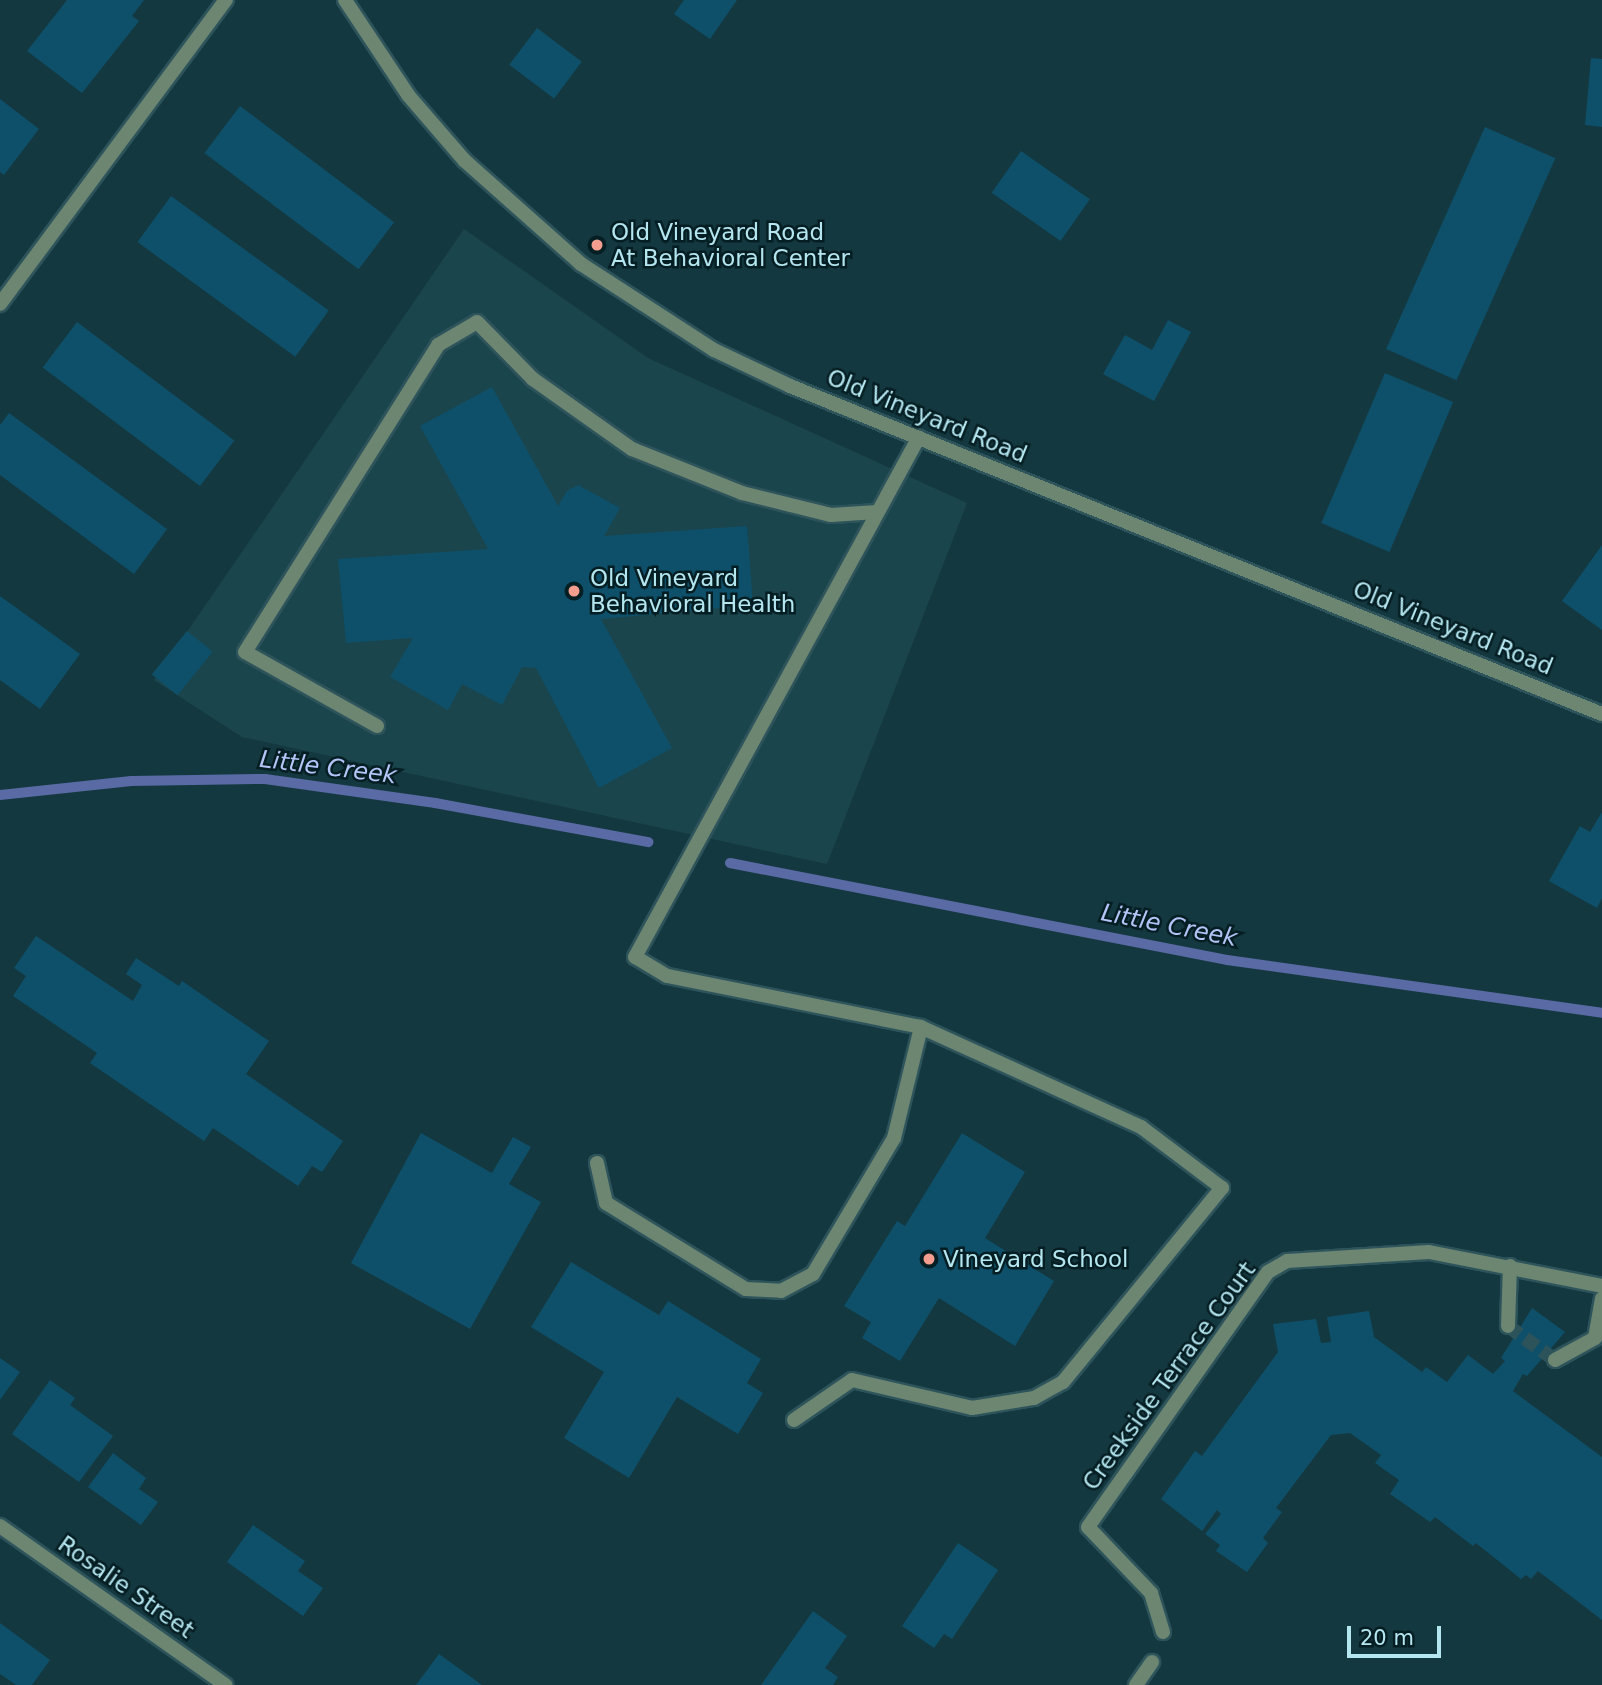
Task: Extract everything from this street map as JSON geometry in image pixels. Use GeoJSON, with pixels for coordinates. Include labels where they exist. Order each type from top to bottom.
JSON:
{"type":"FeatureCollection","features":[{"type":"Feature","properties":{"kind":"street"},"geometry":{"type":"LineString","coordinates":[[0,304],[226,0]]}},
{"type":"Feature","properties":{"kind":"street","name":"Old Vineyard Road"},"geometry":{"type":"LineString","coordinates":[[345,0],[408,95],[465,161],[581,264],[714,350],[919,437],[1602,714]]}},
{"type":"Feature","properties":{"kind":"street"},"geometry":{"type":"LineString","coordinates":[[377,726],[245,652],[438,345],[477,322],[533,379],[632,449],[742,493],[831,515],[877,512]]}},
{"type":"Feature","properties":{"kind":"street"},"geometry":{"type":"LineString","coordinates":[[794,1420],[852,1380],[972,1408],[1034,1398],[1063,1382],[1222,1188],[1141,1127],[921,1027],[667,976],[635,957],[919,437]]}},
{"type":"Feature","properties":{"kind":"street"},"geometry":{"type":"LineString","coordinates":[[597,1163],[606,1203],[746,1289],[781,1291],[813,1274],[894,1138],[921,1027]]}},
{"type":"Feature","properties":{"kind":"street","name":"Creekside Terrace Court"},"geometry":{"type":"LineString","coordinates":[[1163,1632],[1151,1593],[1088,1527],[1268,1272],[1287,1261],[1429,1252],[1602,1286]]}},
{"type":"Feature","properties":{"kind":"street"},"geometry":{"type":"LineString","coordinates":[[1508,1326],[1510,1266]]}},
{"type":"Feature","properties":{"kind":"street"},"geometry":{"type":"LineString","coordinates":[[1555,1360],[1595,1338],[1602,1299]]}},
{"type":"Feature","properties":{"kind":"street","name":"Rosalie Street"},"geometry":{"type":"LineString","coordinates":[[0,1526],[225,1685]]}},
{"type":"Feature","properties":{"kind":"street"},"geometry":{"type":"LineString","coordinates":[[1136,1685],[1152,1662]]}},
{"type":"Feature","properties":{"kind":"shaded area","name":"Old Vineyard Behavioral Health"},"geometry":{"type":"Polygon","coordinates":[[[464,229],[648,358],[967,503],[827,864],[242,737],[154,680],[464,229]]]}},
{"type":"Feature","properties":{"kind":"building"},"geometry":{"type":"Polygon","coordinates":[[[67,0],[144,0],[132,16],[139,21],[82,93],[27,51],[67,0]]]}},
{"type":"Feature","properties":{"kind":"building"},"geometry":{"type":"Polygon","coordinates":[[[684,0],[737,0],[710,39],[674,14],[684,0]]]}},
{"type":"Feature","properties":{"kind":"building"},"geometry":{"type":"Polygon","coordinates":[[[537,28],[582,62],[554,98],[509,65],[537,28]]]}},
{"type":"Feature","properties":{"kind":"building"},"geometry":{"type":"Polygon","coordinates":[[[1591,58],[1602,59],[1602,127],[1585,125],[1591,58]]]}},
{"type":"Feature","properties":{"kind":"building"},"geometry":{"type":"Polygon","coordinates":[[[0,99],[39,129],[4,175],[0,172],[0,99]]]}},
{"type":"Feature","properties":{"kind":"building"},"geometry":{"type":"Polygon","coordinates":[[[240,106],[394,222],[359,269],[204,153],[240,106]]]}},
{"type":"Feature","properties":{"kind":"building"},"geometry":{"type":"Polygon","coordinates":[[[1485,127],[1555,158],[1457,380],[1386,349],[1485,127]]]}},
{"type":"Feature","properties":{"kind":"building"},"geometry":{"type":"Polygon","coordinates":[[[1021,151],[1090,199],[1061,241],[992,193],[1021,151]]]}},
{"type":"Feature","properties":{"kind":"building"},"geometry":{"type":"Polygon","coordinates":[[[171,196],[329,311],[295,357],[137,242],[171,196]]]}},
{"type":"Feature","properties":{"kind":"building"},"geometry":{"type":"Polygon","coordinates":[[[1168,320],[1191,332],[1154,401],[1103,374],[1125,335],[1152,350],[1168,320]]]}},
{"type":"Feature","properties":{"kind":"building"},"geometry":{"type":"Polygon","coordinates":[[[77,322],[234,441],[200,486],[43,368],[77,322]]]}},
{"type":"Feature","properties":{"kind":"building"},"geometry":{"type":"Polygon","coordinates":[[[1385,373],[1453,402],[1389,552],[1321,523],[1385,373]]]}},
{"type":"Feature","properties":{"kind":"building"},"geometry":{"type":"Polygon","coordinates":[[[492,387],[558,506],[567,491],[578,485],[620,508],[604,536],[747,526],[753,605],[601,619],[672,748],[599,788],[536,668],[522,667],[502,705],[462,684],[448,710],[390,677],[413,638],[346,643],[338,559],[488,549],[420,426],[492,387]]]}},
{"type":"Feature","properties":{"kind":"building"},"geometry":{"type":"Polygon","coordinates":[[[9,413],[167,529],[134,574],[0,475],[0,425],[9,413]]]}},
{"type":"Feature","properties":{"kind":"building"},"geometry":{"type":"Polygon","coordinates":[[[1602,545],[1602,630],[1562,601],[1602,545]]]}},
{"type":"Feature","properties":{"kind":"building"},"geometry":{"type":"Polygon","coordinates":[[[0,596],[80,654],[40,709],[0,680],[0,596]]]}},
{"type":"Feature","properties":{"kind":"building"},"geometry":{"type":"Polygon","coordinates":[[[187,631],[213,652],[177,695],[152,675],[187,631]]]}},
{"type":"Feature","properties":{"kind":"building"},"geometry":{"type":"Polygon","coordinates":[[[1602,812],[1602,898],[1597,908],[1549,881],[1580,826],[1590,832],[1602,812]]]}},
{"type":"Feature","properties":{"kind":"building"},"geometry":{"type":"Polygon","coordinates":[[[36,936],[133,1001],[142,985],[126,974],[136,958],[179,986],[182,981],[269,1041],[246,1074],[343,1141],[322,1172],[312,1166],[298,1186],[213,1128],[204,1141],[90,1063],[97,1053],[13,996],[26,976],[14,968],[36,936]]]}},
{"type":"Feature","properties":{"kind":"building"},"geometry":{"type":"Polygon","coordinates":[[[421,1133],[492,1173],[513,1137],[531,1147],[509,1184],[541,1202],[470,1329],[351,1263],[421,1133]]]}},
{"type":"Feature","properties":{"kind":"building"},"geometry":{"type":"Polygon","coordinates":[[[962,1133],[1025,1172],[985,1238],[1054,1281],[1015,1346],[939,1298],[900,1361],[862,1338],[871,1322],[844,1306],[897,1221],[905,1226],[962,1133]]]}},
{"type":"Feature","properties":{"kind":"building"},"geometry":{"type":"Polygon","coordinates":[[[571,1262],[659,1315],[668,1301],[761,1359],[747,1383],[763,1393],[738,1434],[677,1397],[629,1478],[564,1438],[604,1372],[531,1327],[571,1262]]]}},
{"type":"Feature","properties":{"kind":"building"},"geometry":{"type":"Polygon","coordinates":[[[1532,1308],[1565,1332],[1527,1376],[1523,1374],[1513,1391],[1602,1457],[1602,1620],[1538,1571],[1531,1579],[1526,1575],[1521,1579],[1476,1543],[1473,1546],[1435,1517],[1430,1522],[1390,1494],[1399,1480],[1375,1463],[1381,1455],[1350,1433],[1331,1435],[1276,1508],[1282,1512],[1263,1538],[1268,1543],[1247,1572],[1216,1551],[1220,1545],[1205,1534],[1221,1514],[1217,1510],[1202,1531],[1161,1499],[1195,1451],[1202,1456],[1278,1352],[1273,1324],[1316,1319],[1321,1343],[1331,1342],[1327,1317],[1369,1311],[1374,1337],[1422,1372],[1426,1367],[1447,1382],[1468,1355],[1493,1374],[1505,1361],[1501,1358],[1532,1308]]]}},
{"type":"Feature","properties":{"kind":"building"},"geometry":{"type":"Polygon","coordinates":[[[0,1358],[20,1372],[0,1400],[0,1358]]]}},
{"type":"Feature","properties":{"kind":"building"},"geometry":{"type":"Polygon","coordinates":[[[50,1380],[75,1398],[70,1405],[113,1436],[79,1482],[12,1434],[50,1380]]]}},
{"type":"Feature","properties":{"kind":"building"},"geometry":{"type":"Polygon","coordinates":[[[113,1453],[146,1478],[139,1489],[158,1502],[141,1525],[88,1487],[113,1453]]]}},
{"type":"Feature","properties":{"kind":"building"},"geometry":{"type":"Polygon","coordinates":[[[253,1525],[305,1561],[298,1571],[323,1588],[303,1616],[227,1562],[253,1525]]]}},
{"type":"Feature","properties":{"kind":"building"},"geometry":{"type":"Polygon","coordinates":[[[958,1543],[998,1570],[952,1639],[944,1634],[934,1648],[902,1626],[958,1543]]]}},
{"type":"Feature","properties":{"kind":"building"},"geometry":{"type":"Polygon","coordinates":[[[813,1611],[847,1636],[825,1668],[838,1677],[833,1685],[761,1685],[813,1611]]]}},
{"type":"Feature","properties":{"kind":"building"},"geometry":{"type":"Polygon","coordinates":[[[0,1623],[50,1660],[32,1685],[16,1685],[0,1674],[0,1623]]]}},
{"type":"Feature","properties":{"kind":"building"},"geometry":{"type":"Polygon","coordinates":[[[439,1654],[482,1685],[416,1685],[439,1654]]]}},
{"type":"Feature","properties":{"kind":"waterway","name":"Little Creek"},"geometry":{"type":"LineString","coordinates":[[0,795],[131,781],[265,779],[435,803],[648,842]]}},
{"type":"Feature","properties":{"kind":"waterway","name":"Little Creek"},"geometry":{"type":"LineString","coordinates":[[730,863],[1227,960],[1602,1013]]}},
{"type":"Feature","properties":{"kind":"tunnel"},"geometry":{"type":"LineString","coordinates":[[1508,1326],[1555,1360]]}},
{"type":"Feature","properties":{"kind":"place","name":"Old Vineyard Road At Behavioral Center"},"geometry":{"type":"Point","coordinates":[597,245]}},
{"type":"Feature","properties":{"kind":"place","name":"Old Vineyard Behavioral Health"},"geometry":{"type":"Point","coordinates":[574,591]}},
{"type":"Feature","properties":{"kind":"place","name":"Vineyard School"},"geometry":{"type":"Point","coordinates":[929,1259]}}]}
